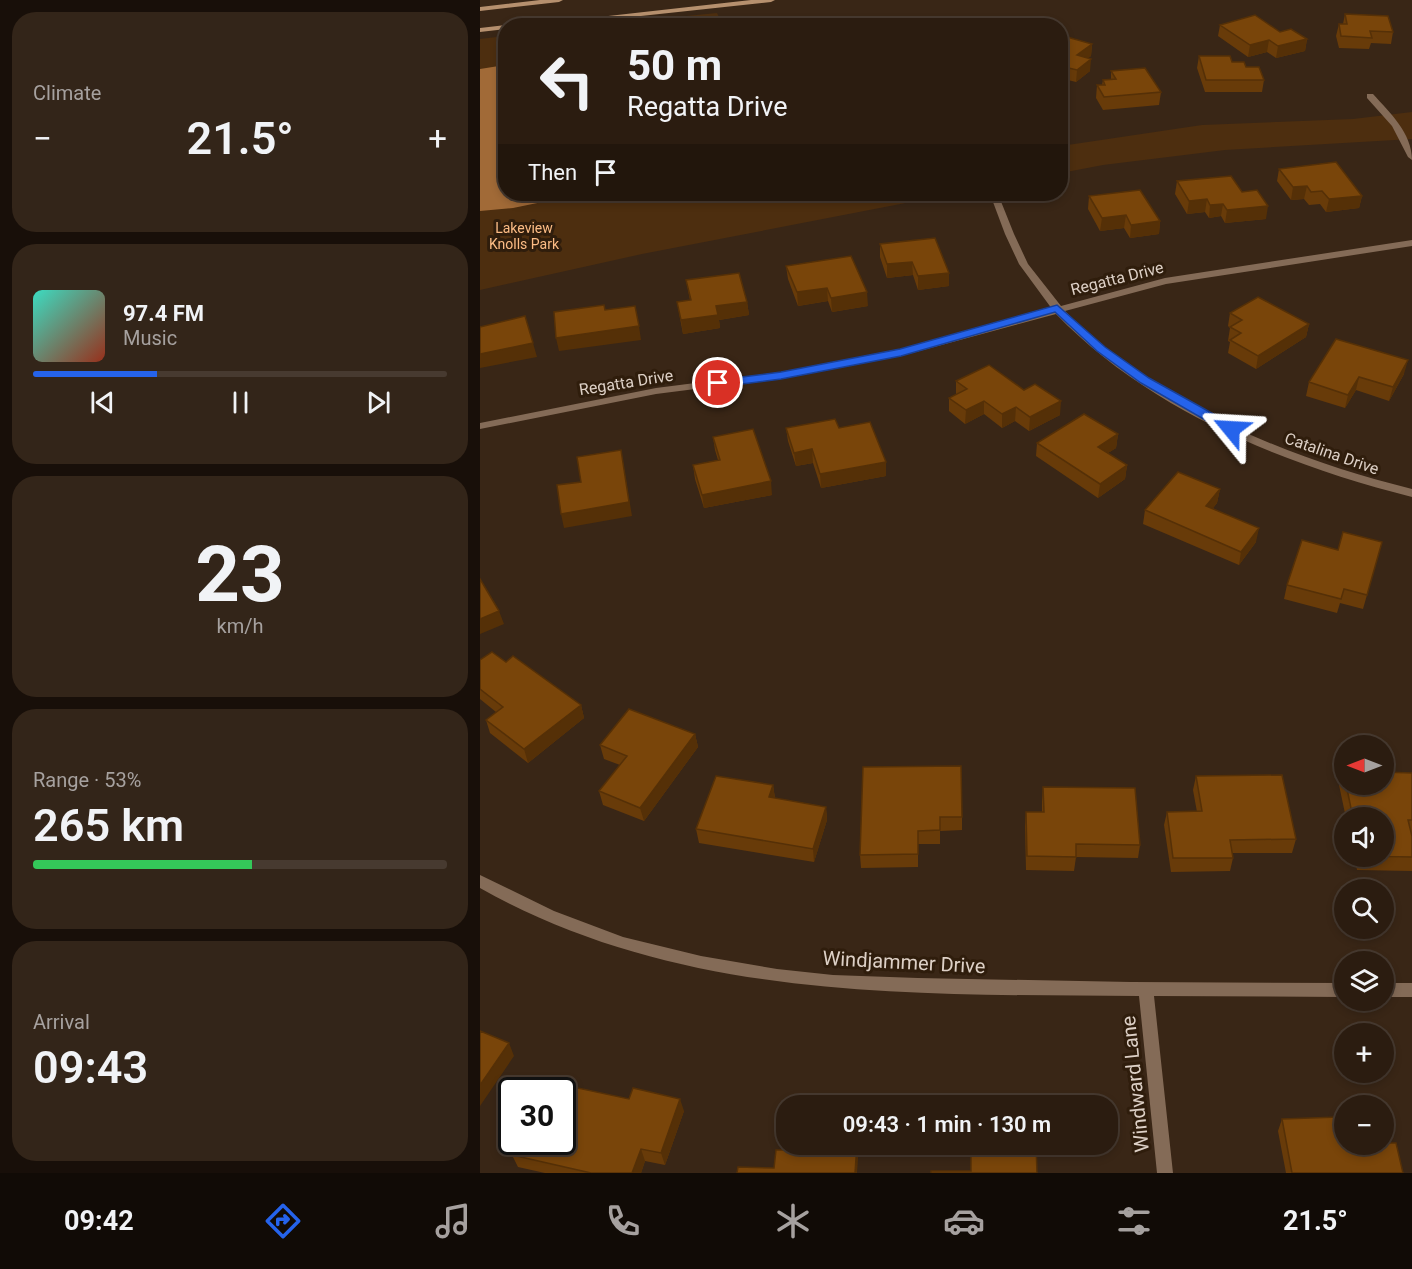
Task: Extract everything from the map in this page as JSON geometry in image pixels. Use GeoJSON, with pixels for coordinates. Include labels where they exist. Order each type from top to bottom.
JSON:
{"type":"FeatureCollection","features":[{"type":"Feature","properties":{"kind":"main road"},"geometry":{"type":"LineString","coordinates":[[480,9],[559,0]]}},
{"type":"Feature","properties":{"kind":"main road"},"geometry":{"type":"LineString","coordinates":[[599,18],[771,0]]}},
{"type":"Feature","properties":{"kind":"main road"},"geometry":{"type":"LineString","coordinates":[[480,30],[498,28]]}},
{"type":"Feature","properties":{"kind":"street"},"geometry":{"type":"LineString","coordinates":[[1370,96],[1396,125],[1412,157]]}},
{"type":"Feature","properties":{"kind":"street","name":"Catalina Drive"},"geometry":{"type":"LineString","coordinates":[[997,201],[1013,246],[1029,273],[1057,308],[1101,349],[1145,380],[1221,424],[1311,464],[1412,493]]}},
{"type":"Feature","properties":{"kind":"street","name":"Regatta Drive"},"geometry":{"type":"LineString","coordinates":[[480,426],[656,391],[840,365],[901,352],[1057,308],[1165,281],[1412,243]]}},
{"type":"Feature","properties":{"kind":"street","name":"Windjammer Drive"},"geometry":{"type":"LineString","coordinates":[[480,880],[582,929],[678,957],[777,976],[888,984],[1146,991],[1334,990]]}},
{"type":"Feature","properties":{"kind":"street"},"geometry":{"type":"LineString","coordinates":[[1394,990],[1412,990]]}},
{"type":"Feature","properties":{"kind":"street","name":"Windward Lane"},"geometry":{"type":"LineString","coordinates":[[1146,991],[1165,1173]]}},
{"type":"Feature","properties":{"kind":"green space"},"geometry":{"type":"Polygon","coordinates":[[[717,13],[720,18],[666,18],[717,13]]]}},
{"type":"Feature","properties":{"kind":"green space","name":"Lakeview Knolls Park"},"geometry":{"type":"Polygon","coordinates":[[[498,37],[498,201],[916,201],[642,254],[480,290],[480,39],[498,37]]]}},
{"type":"Feature","properties":{"kind":"green space"},"geometry":{"type":"Polygon","coordinates":[[[1412,112],[1412,139],[1225,150],[1103,165],[1068,172],[1068,145],[1202,125],[1353,119],[1412,112]]]}},
{"type":"Feature","properties":{"kind":"shaded area"},"geometry":{"type":"Polygon","coordinates":[[[498,66],[498,201],[547,201],[513,208],[480,211],[480,69],[498,66]]]}},
{"type":"Feature","properties":{"kind":"building"},"geometry":{"type":"Polygon","coordinates":[[[1345,14],[1388,16],[1393,32],[1370,31],[1372,38],[1341,36],[1339,24],[1347,24],[1345,14]]]}},
{"type":"Feature","properties":{"kind":"building"},"geometry":{"type":"Polygon","coordinates":[[[1255,15],[1280,32],[1291,29],[1307,39],[1278,46],[1269,40],[1250,45],[1220,25],[1255,15]]]}},
{"type":"Feature","properties":{"kind":"building"},"geometry":{"type":"Polygon","coordinates":[[[1068,37],[1092,44],[1077,55],[1091,59],[1077,70],[1068,68],[1068,37]]]}},
{"type":"Feature","properties":{"kind":"building"},"geometry":{"type":"Polygon","coordinates":[[[1199,56],[1230,56],[1232,62],[1244,62],[1246,67],[1259,67],[1264,80],[1206,80],[1199,56]]]}},
{"type":"Feature","properties":{"kind":"building"},"geometry":{"type":"Polygon","coordinates":[[[1145,68],[1161,92],[1104,97],[1097,85],[1105,85],[1103,80],[1116,79],[1111,71],[1145,68]]]}},
{"type":"Feature","properties":{"kind":"building"},"geometry":{"type":"Polygon","coordinates":[[[1336,162],[1362,196],[1329,199],[1322,191],[1311,192],[1307,186],[1293,187],[1279,169],[1336,162]]]}},
{"type":"Feature","properties":{"kind":"building"},"geometry":{"type":"Polygon","coordinates":[[[1231,176],[1242,192],[1257,190],[1268,206],[1227,210],[1223,204],[1210,205],[1207,199],[1189,201],[1177,181],[1231,176]]]}},
{"type":"Feature","properties":{"kind":"building"},"geometry":{"type":"Polygon","coordinates":[[[1140,190],[1160,221],[1131,225],[1126,215],[1102,218],[1089,196],[1140,190]]]}},
{"type":"Feature","properties":{"kind":"building"},"geometry":{"type":"Polygon","coordinates":[[[935,238],[949,273],[918,276],[912,262],[887,264],[880,244],[935,238]]]}},
{"type":"Feature","properties":{"kind":"building"},"geometry":{"type":"Polygon","coordinates":[[[851,256],[867,292],[831,298],[827,288],[797,292],[786,266],[851,256]]]}},
{"type":"Feature","properties":{"kind":"building"},"geometry":{"type":"Polygon","coordinates":[[[739,273],[747,302],[716,306],[718,315],[681,320],[677,302],[691,300],[686,280],[739,273]]]}},
{"type":"Feature","properties":{"kind":"building"},"geometry":{"type":"Polygon","coordinates":[[[1258,297],[1309,324],[1258,356],[1230,340],[1241,333],[1230,327],[1242,320],[1230,313],[1258,297]]]}},
{"type":"Feature","properties":{"kind":"building"},"geometry":{"type":"Polygon","coordinates":[[[604,305],[605,310],[635,306],[639,326],[556,338],[554,312],[604,305]]]}},
{"type":"Feature","properties":{"kind":"building"},"geometry":{"type":"Polygon","coordinates":[[[525,316],[533,343],[480,354],[480,327],[525,316]]]}},
{"type":"Feature","properties":{"kind":"building"},"geometry":{"type":"Polygon","coordinates":[[[1336,339],[1408,360],[1393,387],[1359,377],[1348,395],[1309,382],[1336,339]]]}},
{"type":"Feature","properties":{"kind":"building"},"geometry":{"type":"Polygon","coordinates":[[[989,365],[1024,390],[1035,384],[1061,401],[1030,417],[1016,407],[1002,414],[984,401],[966,410],[949,398],[967,389],[956,381],[989,365]]]}},
{"type":"Feature","properties":{"kind":"building"},"geometry":{"type":"Polygon","coordinates":[[[1084,414],[1118,434],[1098,447],[1127,465],[1100,484],[1037,443],[1084,414]]]}},
{"type":"Feature","properties":{"kind":"building"},"geometry":{"type":"Polygon","coordinates":[[[835,419],[839,428],[870,422],[886,462],[820,474],[812,449],[794,453],[786,428],[835,419]]]}},
{"type":"Feature","properties":{"kind":"building"},"geometry":{"type":"Polygon","coordinates":[[[753,429],[771,481],[702,495],[693,465],[720,460],[713,437],[753,429]]]}},
{"type":"Feature","properties":{"kind":"building"},"geometry":{"type":"Polygon","coordinates":[[[621,450],[629,502],[561,514],[557,485],[581,482],[577,457],[621,450]]]}},
{"type":"Feature","properties":{"kind":"building"},"geometry":{"type":"Polygon","coordinates":[[[1178,472],[1220,489],[1206,506],[1259,528],[1241,552],[1145,510],[1178,472]]]}},
{"type":"Feature","properties":{"kind":"building"},"geometry":{"type":"Polygon","coordinates":[[[1343,532],[1382,542],[1367,595],[1344,589],[1341,599],[1287,585],[1302,540],[1338,550],[1343,532]]]}},
{"type":"Feature","properties":{"kind":"building"},"geometry":{"type":"Polygon","coordinates":[[[480,579],[499,611],[480,619],[480,579]]]}},
{"type":"Feature","properties":{"kind":"building"},"geometry":{"type":"Polygon","coordinates":[[[492,652],[506,662],[513,656],[581,705],[524,749],[486,720],[503,707],[480,689],[480,660],[492,652]]]}},
{"type":"Feature","properties":{"kind":"building"},"geometry":{"type":"Polygon","coordinates":[[[629,709],[695,734],[640,808],[599,791],[627,756],[600,745],[629,709]]]}},
{"type":"Feature","properties":{"kind":"building"},"geometry":{"type":"Polygon","coordinates":[[[961,766],[962,817],[940,817],[940,830],[918,831],[918,854],[860,855],[863,767],[961,766]]]}},
{"type":"Feature","properties":{"kind":"building"},"geometry":{"type":"Polygon","coordinates":[[[1394,772],[1412,773],[1412,820],[1408,820],[1412,836],[1412,857],[1394,857],[1394,807],[1351,807],[1348,795],[1394,795],[1394,772]]]}},
{"type":"Feature","properties":{"kind":"building"},"geometry":{"type":"Polygon","coordinates":[[[1282,775],[1296,839],[1230,840],[1233,858],[1173,858],[1167,812],[1202,811],[1196,776],[1282,775]]]}},
{"type":"Feature","properties":{"kind":"building"},"geometry":{"type":"Polygon","coordinates":[[[716,776],[773,785],[769,797],[826,807],[813,849],[696,829],[716,776]]]}},
{"type":"Feature","properties":{"kind":"building"},"geometry":{"type":"Polygon","coordinates":[[[1043,787],[1135,788],[1140,845],[1076,844],[1076,857],[1027,856],[1026,812],[1044,812],[1043,787]]]}},
{"type":"Feature","properties":{"kind":"building"},"geometry":{"type":"Polygon","coordinates":[[[480,1031],[509,1043],[480,1085],[480,1031]]]}},
{"type":"Feature","properties":{"kind":"building"},"geometry":{"type":"Polygon","coordinates":[[[576,1088],[629,1099],[633,1088],[680,1099],[661,1153],[641,1149],[632,1173],[591,1173],[512,1155],[576,1155],[576,1088]]]}},
{"type":"Feature","properties":{"kind":"building"},"geometry":{"type":"Polygon","coordinates":[[[1334,1117],[1334,1155],[1394,1155],[1394,1143],[1396,1143],[1403,1173],[1292,1173],[1282,1119],[1334,1117]]]}},
{"type":"Feature","properties":{"kind":"building"},"geometry":{"type":"Polygon","coordinates":[[[776,1150],[776,1155],[856,1155],[855,1173],[737,1173],[738,1167],[774,1168],[776,1150]]]}},
{"type":"Feature","properties":{"kind":"building"},"geometry":{"type":"Polygon","coordinates":[[[971,1155],[1036,1155],[1037,1173],[931,1173],[931,1171],[971,1171],[971,1155]]]}},
{"type":"Feature","properties":{"kind":"route"},"geometry":{"type":"LineString","coordinates":[[718,383],[781,375],[901,352],[1057,308],[1101,349],[1145,380],[1194,410],[1231,429]]}}]}
